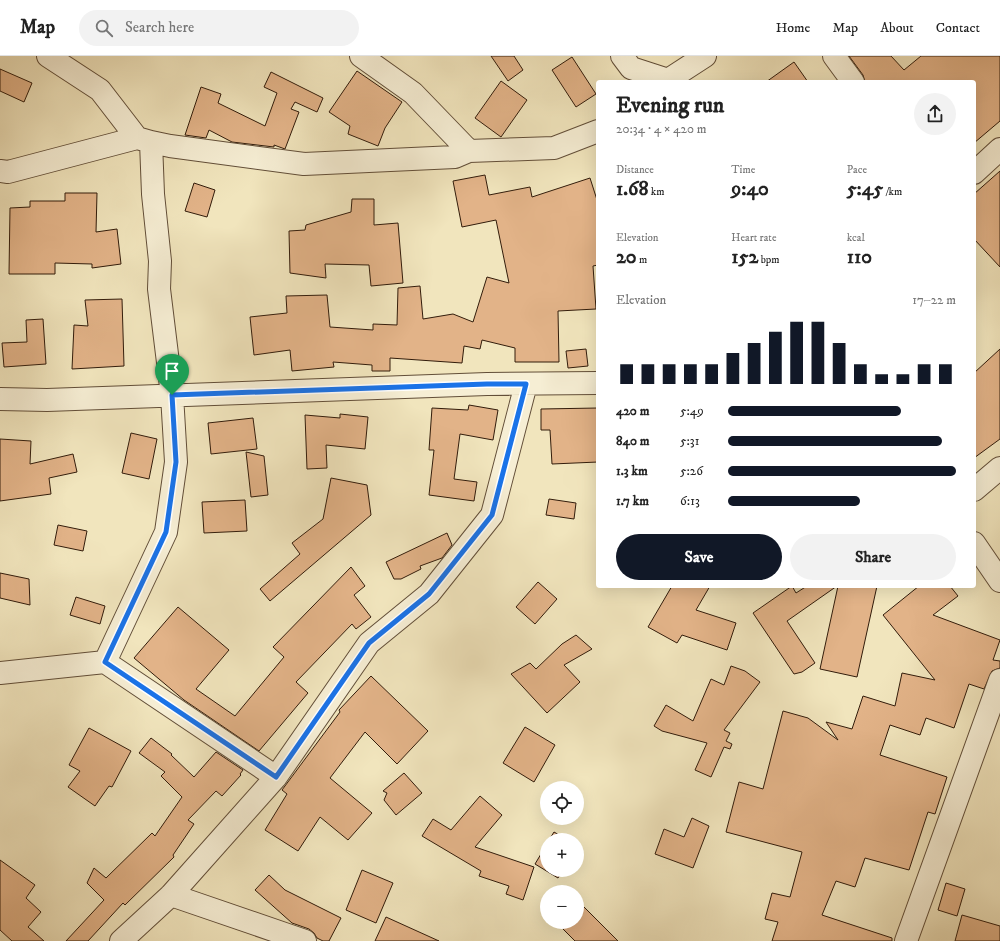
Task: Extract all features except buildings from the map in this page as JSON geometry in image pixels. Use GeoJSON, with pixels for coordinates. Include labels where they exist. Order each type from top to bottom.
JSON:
{"type":"FeatureCollection","features":[{"type":"Feature","properties":{"kind":"street"},"geometry":{"type":"LineString","coordinates":[[48,56],[100,90],[144,140],[154,194],[160,261],[159,289],[172,395],[176,462],[166,532],[105,662]]}},
{"type":"Feature","properties":{"kind":"street"},"geometry":{"type":"LineString","coordinates":[[361,56],[413,93],[469,151]]}},
{"type":"Feature","properties":{"kind":"street"},"geometry":{"type":"LineString","coordinates":[[622,56],[631,68],[668,80],[705,56]]}},
{"type":"Feature","properties":{"kind":"street"},"geometry":{"type":"LineString","coordinates":[[834,56],[852,80]]}},
{"type":"Feature","properties":{"kind":"street"},"geometry":{"type":"LineString","coordinates":[[0,171],[8,172],[144,140],[170,146],[304,164],[455,157],[469,151],[554,148],[596,132]]}},
{"type":"Feature","properties":{"kind":"street"},"geometry":{"type":"LineString","coordinates":[[976,171],[1000,150]]}},
{"type":"Feature","properties":{"kind":"street"},"geometry":{"type":"LineString","coordinates":[[0,399],[47,400],[596,383]]}},
{"type":"Feature","properties":{"kind":"street"},"geometry":{"type":"LineString","coordinates":[[121,941],[171,895],[276,777],[369,643],[429,594],[492,515],[526,384]]}},
{"type":"Feature","properties":{"kind":"street"},"geometry":{"type":"LineString","coordinates":[[976,488],[1000,468]]}},
{"type":"Feature","properties":{"kind":"street"},"geometry":{"type":"LineString","coordinates":[[976,546],[1000,581]]}},
{"type":"Feature","properties":{"kind":"street"},"geometry":{"type":"LineString","coordinates":[[0,673],[105,662],[276,777]]}},
{"type":"Feature","properties":{"kind":"street"},"geometry":{"type":"LineString","coordinates":[[906,941],[1000,680]]}},
{"type":"Feature","properties":{"kind":"street"},"geometry":{"type":"LineString","coordinates":[[171,895],[305,941]]}},
{"type":"Feature","properties":{"kind":"route"},"geometry":{"type":"LineString","coordinates":[[487,384],[526,384],[492,515],[429,594],[369,643],[276,777],[105,662],[166,532],[176,462],[172,395],[487,384]]}}]}
